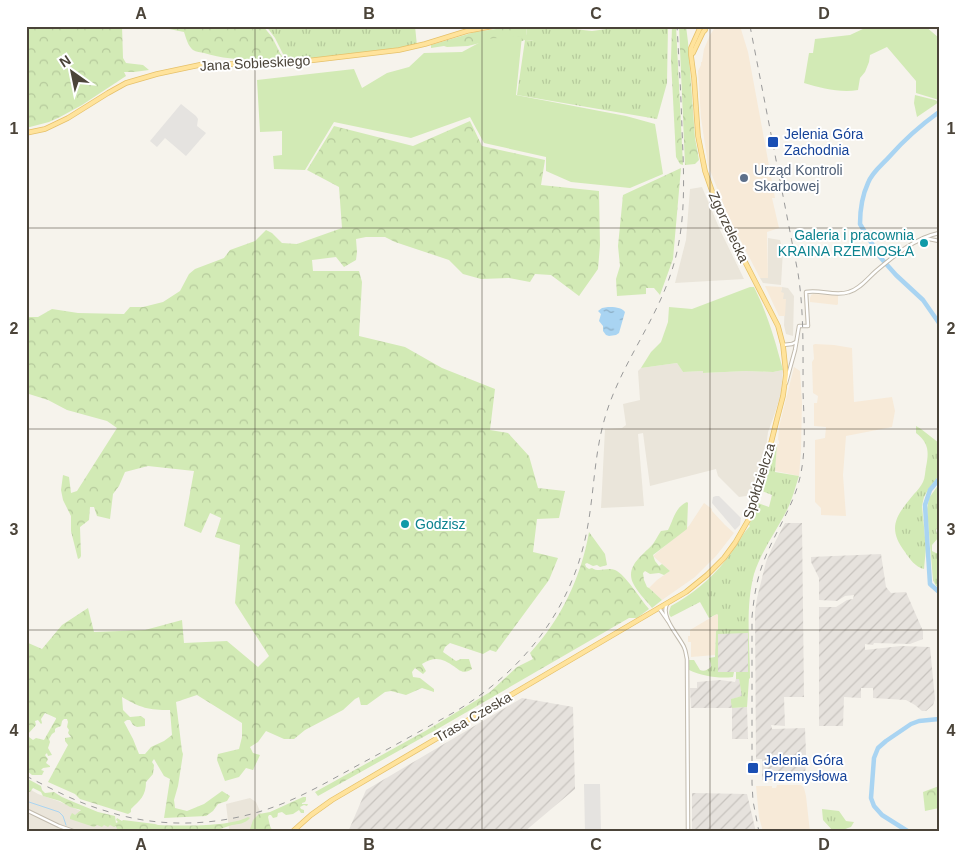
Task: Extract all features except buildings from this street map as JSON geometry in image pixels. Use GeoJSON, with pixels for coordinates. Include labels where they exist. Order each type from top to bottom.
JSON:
{"type":"FeatureCollection","features":[{"type":"Feature","properties":{"kind":"main road","name":"Jana Sobieskiego"},"geometry":{"type":"LineString","coordinates":[[26,133],[55,125],[126,83],[156,74],[204,64],[281,64],[399,50],[467,31],[494,26]]}},
{"type":"Feature","properties":{"kind":"main road"},"geometry":{"type":"LineString","coordinates":[[700,27],[702,30],[705,30],[710,27]]}},
{"type":"Feature","properties":{"kind":"main road","name":"Zgorzelecka"},"geometry":{"type":"LineString","coordinates":[[700,27],[691,48],[691,54],[698,136],[707,179],[722,215],[775,318],[785,358],[785,386]]}},
{"type":"Feature","properties":{"kind":"main road","name":"Zgorzelecka"},"geometry":{"type":"LineString","coordinates":[[692,61],[694,49],[705,30]]}},
{"type":"Feature","properties":{"kind":"main road","name":"Spółdzielcza"},"geometry":{"type":"LineString","coordinates":[[659,608],[690,589],[718,564],[732,547],[746,524],[754,506],[762,479],[785,386]]}},
{"type":"Feature","properties":{"kind":"main road","name":"Trasa Czeska"},"geometry":{"type":"LineString","coordinates":[[292,832],[332,800],[659,608]]}},
{"type":"Feature","properties":{"kind":"street"},"geometry":{"type":"LineString","coordinates":[[785,386],[799,326],[808,326],[806,292],[849,293],[892,258],[922,238],[939,233]]}},
{"type":"Feature","properties":{"kind":"street"},"geometry":{"type":"LineString","coordinates":[[922,238],[939,241]]}},
{"type":"Feature","properties":{"kind":"street"},"geometry":{"type":"LineString","coordinates":[[783,345],[796,342]]}},
{"type":"Feature","properties":{"kind":"street"},"geometry":{"type":"LineString","coordinates":[[667,604],[665,608],[666,614],[684,648],[687,659],[688,832]]}},
{"type":"Feature","properties":{"kind":"street"},"geometry":{"type":"LineString","coordinates":[[659,608],[666,614]]}},
{"type":"Feature","properties":{"kind":"street"},"geometry":{"type":"LineString","coordinates":[[659,608],[669,622]]}},
{"type":"Feature","properties":{"kind":"street"},"geometry":{"type":"LineString","coordinates":[[26,810],[76,832]]}},
{"type":"Feature","properties":{"kind":"shaded area"},"geometry":{"type":"Polygon","coordinates":[[[716,26],[740,26],[748,52],[775,198],[772,198],[779,228],[767,232],[768,278],[760,278],[728,216],[708,165],[701,118],[698,71],[704,49],[716,26]]]}},
{"type":"Feature","properties":{"kind":"shaded area"},"geometry":{"type":"Polygon","coordinates":[[[181,104],[196,116],[198,119],[197,126],[206,133],[186,156],[165,138],[157,147],[150,141],[181,104]]]}},
{"type":"Feature","properties":{"kind":"shaded area"},"geometry":{"type":"Polygon","coordinates":[[[702,187],[744,279],[675,283],[686,240],[690,189],[702,187]]]}},
{"type":"Feature","properties":{"kind":"shaded area"},"geometry":{"type":"Polygon","coordinates":[[[768,238],[780,240],[783,250],[781,285],[763,283],[760,278],[768,277],[768,238]]]}},
{"type":"Feature","properties":{"kind":"shaded area"},"geometry":{"type":"Polygon","coordinates":[[[765,286],[782,287],[783,299],[786,299],[785,316],[779,316],[765,286]]]}},
{"type":"Feature","properties":{"kind":"shaded area"},"geometry":{"type":"Polygon","coordinates":[[[782,287],[788,288],[794,296],[793,336],[786,334],[784,325],[785,299],[783,299],[781,292],[782,287]]]}},
{"type":"Feature","properties":{"kind":"shaded area"},"geometry":{"type":"Polygon","coordinates":[[[811,295],[838,295],[838,304],[810,302],[811,295]]]}},
{"type":"Feature","properties":{"kind":"shaded area"},"geometry":{"type":"Polygon","coordinates":[[[813,345],[852,348],[854,402],[892,397],[895,411],[892,427],[846,436],[843,475],[846,516],[821,515],[821,508],[815,502],[815,440],[825,438],[826,427],[814,426],[814,403],[817,403],[818,396],[813,393],[812,362],[814,359],[813,345]]]}},
{"type":"Feature","properties":{"kind":"shaded area"},"geometry":{"type":"Polygon","coordinates":[[[677,363],[683,372],[773,372],[783,370],[781,394],[768,432],[766,448],[753,495],[739,497],[718,476],[716,469],[650,486],[643,433],[638,434],[644,506],[601,508],[605,429],[622,428],[626,425],[623,404],[640,400],[638,371],[641,368],[677,363]]]}},
{"type":"Feature","properties":{"kind":"shaded area"},"geometry":{"type":"Polygon","coordinates":[[[794,367],[800,371],[802,403],[799,476],[775,471],[777,444],[779,444],[779,427],[794,367]]]}},
{"type":"Feature","properties":{"kind":"shaded area"},"geometry":{"type":"Polygon","coordinates":[[[719,496],[741,518],[740,525],[735,530],[712,503],[713,497],[719,496]]]}},
{"type":"Feature","properties":{"kind":"shaded area"},"geometry":{"type":"Polygon","coordinates":[[[704,503],[734,533],[716,556],[695,577],[662,600],[649,588],[670,571],[653,556],[689,526],[704,503]]]}},
{"type":"Feature","properties":{"kind":"shaded area"},"geometry":{"type":"Polygon","coordinates":[[[785,523],[802,523],[804,697],[784,697],[785,726],[771,725],[772,729],[805,728],[805,780],[762,780],[762,759],[756,759],[755,612],[766,562],[785,523]]]}},
{"type":"Feature","properties":{"kind":"shaded area"},"geometry":{"type":"Polygon","coordinates":[[[881,554],[886,587],[891,593],[906,592],[923,631],[923,639],[910,644],[865,644],[865,650],[901,646],[930,647],[935,699],[933,705],[926,711],[922,711],[906,700],[873,698],[873,688],[861,688],[861,698],[844,697],[843,726],[819,726],[819,607],[836,607],[847,600],[853,599],[854,595],[845,596],[837,601],[819,600],[819,578],[811,562],[811,557],[881,554]]]}},
{"type":"Feature","properties":{"kind":"shaded area"},"geometry":{"type":"Polygon","coordinates":[[[717,614],[718,631],[716,631],[715,655],[691,657],[691,642],[688,642],[690,630],[717,614]]]}},
{"type":"Feature","properties":{"kind":"shaded area"},"geometry":{"type":"Polygon","coordinates":[[[718,633],[748,633],[748,672],[718,672],[718,633]]]}},
{"type":"Feature","properties":{"kind":"shaded area"},"geometry":{"type":"Polygon","coordinates":[[[736,679],[739,679],[742,696],[732,699],[732,708],[691,708],[690,688],[697,688],[697,682],[720,680],[735,682],[736,679]]]}},
{"type":"Feature","properties":{"kind":"shaded area"},"geometry":{"type":"Polygon","coordinates":[[[522,698],[573,707],[575,789],[524,832],[348,832],[366,790],[522,698]]]}},
{"type":"Feature","properties":{"kind":"shaded area"},"geometry":{"type":"Polygon","coordinates":[[[747,707],[748,739],[732,739],[732,708],[747,707]]]}},
{"type":"Feature","properties":{"kind":"shaded area"},"geometry":{"type":"Polygon","coordinates":[[[584,784],[600,784],[601,832],[585,832],[584,784]]]}},
{"type":"Feature","properties":{"kind":"shaded area"},"geometry":{"type":"Polygon","coordinates":[[[777,785],[801,785],[804,788],[810,832],[763,832],[759,817],[756,786],[772,786],[772,788],[776,788],[777,785]]]}},
{"type":"Feature","properties":{"kind":"shaded area"},"geometry":{"type":"Polygon","coordinates":[[[26,787],[38,794],[128,832],[26,832],[26,787]]]}},
{"type":"Feature","properties":{"kind":"shaded area"},"geometry":{"type":"Polygon","coordinates":[[[692,793],[747,794],[756,832],[692,832],[692,793]]]}},
{"type":"Feature","properties":{"kind":"shaded area"},"geometry":{"type":"Polygon","coordinates":[[[250,798],[256,802],[269,832],[212,832],[229,829],[226,804],[250,798]]]}},
{"type":"Feature","properties":{"kind":"green space"},"geometry":{"type":"Polygon","coordinates":[[[26,26],[122,26],[123,58],[126,63],[143,65],[149,70],[124,72],[126,76],[82,105],[49,122],[26,128],[26,26]]]}},
{"type":"Feature","properties":{"kind":"green space"},"geometry":{"type":"Polygon","coordinates":[[[154,26],[263,26],[272,37],[284,59],[234,59],[197,52],[187,42],[184,32],[154,26]]]}},
{"type":"Feature","properties":{"kind":"green space"},"geometry":{"type":"Polygon","coordinates":[[[266,26],[415,26],[417,46],[298,62],[284,56],[275,38],[266,26]]]}},
{"type":"Feature","properties":{"kind":"green space"},"geometry":{"type":"Polygon","coordinates":[[[527,26],[547,26],[592,31],[629,26],[668,26],[667,83],[657,119],[517,95],[525,40],[534,41],[526,36],[527,26]]]}},
{"type":"Feature","properties":{"kind":"green space"},"geometry":{"type":"Polygon","coordinates":[[[527,26],[526,35],[535,37],[535,41],[484,42],[468,46],[431,48],[431,45],[475,32],[527,26]]]}},
{"type":"Feature","properties":{"kind":"green space"},"geometry":{"type":"Polygon","coordinates":[[[672,26],[676,26],[683,165],[680,164],[676,157],[671,60],[672,26]]]}},
{"type":"Feature","properties":{"kind":"green space"},"geometry":{"type":"Polygon","coordinates":[[[679,26],[686,26],[695,138],[699,160],[695,164],[685,165],[679,26]]]}},
{"type":"Feature","properties":{"kind":"green space"},"geometry":{"type":"Polygon","coordinates":[[[889,26],[925,26],[939,38],[939,100],[916,93],[916,81],[887,47],[870,55],[865,72],[860,78],[858,90],[837,90],[804,83],[809,53],[813,53],[815,39],[850,35],[865,28],[884,29],[889,26]]]}},
{"type":"Feature","properties":{"kind":"green space"},"geometry":{"type":"Polygon","coordinates":[[[522,36],[516,95],[626,116],[655,124],[663,174],[630,188],[571,182],[546,171],[546,157],[484,143],[470,117],[411,138],[334,122],[305,170],[274,169],[273,156],[282,155],[282,131],[260,132],[257,80],[354,69],[362,88],[387,73],[409,67],[424,53],[462,52],[486,39],[522,36]]]}},
{"type":"Feature","properties":{"kind":"green space"},"geometry":{"type":"Polygon","coordinates":[[[915,95],[939,102],[917,117],[914,103],[915,95]]]}},
{"type":"Feature","properties":{"kind":"green space"},"geometry":{"type":"Polygon","coordinates":[[[470,121],[482,146],[545,160],[541,185],[599,191],[600,245],[598,269],[579,296],[551,275],[535,274],[530,282],[509,278],[481,279],[463,274],[449,260],[385,237],[356,239],[356,260],[344,267],[336,257],[312,260],[313,271],[359,271],[362,282],[359,336],[405,347],[442,368],[495,389],[490,430],[508,433],[529,456],[538,488],[565,491],[559,518],[537,519],[533,552],[558,558],[549,580],[496,652],[490,650],[483,654],[450,643],[445,647],[443,652],[456,661],[469,659],[472,669],[462,672],[442,660],[431,660],[422,664],[426,671],[423,674],[415,668],[412,672],[413,677],[420,678],[434,689],[434,692],[422,688],[406,695],[391,691],[385,692],[367,705],[361,705],[359,697],[343,710],[305,730],[294,739],[284,739],[266,731],[258,742],[250,747],[253,753],[260,755],[253,770],[246,768],[239,777],[225,781],[217,760],[218,754],[239,749],[242,737],[242,723],[197,695],[176,702],[183,754],[174,800],[175,808],[187,811],[204,804],[222,791],[230,796],[227,801],[218,804],[206,816],[164,818],[170,779],[164,776],[154,759],[152,762],[154,765],[153,774],[146,782],[144,794],[128,814],[80,799],[75,794],[48,782],[68,745],[65,738],[71,737],[68,733],[67,719],[62,721],[61,726],[55,729],[55,732],[49,739],[48,748],[52,755],[48,756],[47,753],[45,755],[48,759],[46,763],[50,767],[41,770],[44,771],[42,775],[32,775],[26,770],[26,642],[42,649],[62,625],[88,608],[94,632],[145,630],[182,620],[184,643],[227,641],[258,667],[269,656],[235,603],[240,545],[215,537],[221,518],[210,513],[201,533],[184,526],[194,471],[148,466],[125,472],[113,494],[110,519],[97,516],[94,507],[90,507],[89,520],[80,527],[81,556],[78,559],[71,531],[71,516],[63,500],[61,490],[63,475],[69,477],[71,493],[77,491],[117,428],[107,421],[67,410],[48,400],[29,394],[26,388],[26,317],[38,317],[52,309],[78,313],[124,314],[130,307],[143,307],[163,302],[180,291],[189,274],[195,269],[224,258],[230,250],[255,241],[266,230],[282,243],[297,244],[342,228],[339,187],[307,170],[334,126],[413,146],[470,121]],[[122,697],[123,710],[130,717],[141,716],[145,719],[145,726],[137,727],[130,720],[124,722],[139,754],[145,754],[151,747],[172,735],[170,710],[145,708],[122,697]],[[45,713],[41,719],[42,723],[38,720],[35,721],[36,725],[28,734],[33,740],[36,738],[44,740],[56,719],[45,713]]]}},
{"type":"Feature","properties":{"kind":"green space"},"geometry":{"type":"Polygon","coordinates":[[[681,168],[673,259],[660,295],[654,288],[646,288],[646,294],[617,296],[616,279],[620,266],[618,246],[623,195],[681,168]]]}},
{"type":"Feature","properties":{"kind":"green space"},"geometry":{"type":"Polygon","coordinates":[[[754,287],[763,308],[783,370],[773,372],[683,372],[677,363],[641,368],[651,352],[661,342],[668,322],[669,307],[692,309],[754,287]]]}},
{"type":"Feature","properties":{"kind":"green space"},"geometry":{"type":"Polygon","coordinates":[[[916,426],[939,443],[939,475],[924,497],[922,506],[926,548],[924,569],[915,565],[907,555],[899,543],[895,528],[899,515],[925,477],[928,457],[927,448],[926,444],[916,433],[916,426]]]}},
{"type":"Feature","properties":{"kind":"green space"},"geometry":{"type":"Polygon","coordinates":[[[774,443],[777,444],[775,472],[799,476],[788,508],[764,550],[754,574],[749,613],[750,678],[747,707],[732,708],[731,699],[742,696],[739,679],[736,679],[736,672],[748,672],[748,633],[718,634],[718,672],[734,672],[733,677],[699,674],[689,670],[689,660],[694,660],[701,671],[711,667],[709,658],[715,657],[718,615],[709,618],[700,602],[671,617],[669,611],[671,606],[700,586],[725,561],[750,526],[758,503],[769,507],[772,495],[762,491],[774,443]]]}},
{"type":"Feature","properties":{"kind":"green space"},"geometry":{"type":"Polygon","coordinates":[[[939,484],[939,526],[936,530],[938,538],[932,545],[932,551],[939,553],[939,588],[933,580],[927,509],[929,498],[939,484]]]}},
{"type":"Feature","properties":{"kind":"green space"},"geometry":{"type":"Polygon","coordinates":[[[687,502],[687,529],[653,555],[659,566],[662,564],[670,571],[664,575],[659,573],[650,574],[645,571],[643,573],[647,587],[662,600],[652,608],[633,583],[631,571],[636,561],[653,544],[661,531],[668,530],[677,511],[687,502]]]}},
{"type":"Feature","properties":{"kind":"green space"},"geometry":{"type":"Polygon","coordinates":[[[589,532],[605,554],[607,565],[600,567],[587,563],[585,564],[586,567],[597,570],[612,569],[619,572],[649,609],[637,618],[629,618],[318,796],[315,792],[427,730],[490,692],[517,667],[533,659],[530,653],[560,612],[575,582],[589,532]]]}},
{"type":"Feature","properties":{"kind":"green space"},"geometry":{"type":"Polygon","coordinates":[[[26,778],[41,786],[45,793],[54,792],[98,812],[115,816],[116,823],[118,822],[117,818],[122,821],[178,826],[229,823],[250,818],[241,823],[220,829],[204,830],[203,832],[137,832],[132,830],[129,832],[118,832],[116,826],[110,825],[108,827],[104,825],[102,827],[97,825],[94,827],[70,819],[72,813],[75,815],[81,810],[43,796],[41,792],[33,788],[30,792],[26,792],[26,778]]]}},
{"type":"Feature","properties":{"kind":"green space"},"geometry":{"type":"Polygon","coordinates":[[[939,786],[939,808],[925,811],[923,792],[939,786]]]}},
{"type":"Feature","properties":{"kind":"green space"},"geometry":{"type":"Polygon","coordinates":[[[306,797],[306,800],[302,804],[308,804],[307,806],[300,807],[304,810],[304,813],[301,813],[299,810],[293,814],[286,815],[282,812],[278,813],[277,817],[273,818],[269,815],[270,826],[273,832],[249,832],[253,820],[259,814],[270,812],[306,797]]]}},
{"type":"Feature","properties":{"kind":"green space"},"geometry":{"type":"Polygon","coordinates":[[[822,809],[839,811],[846,821],[854,822],[851,827],[845,829],[846,832],[834,832],[823,820],[822,809]]]}},
{"type":"Feature","properties":{"kind":"water"},"geometry":{"type":"Polygon","coordinates":[[[608,307],[619,308],[625,312],[619,333],[616,335],[606,335],[599,321],[601,314],[598,311],[608,307]]]}},
{"type":"Feature","properties":{"kind":"waterway"},"geometry":{"type":"LineString","coordinates":[[939,112],[907,138],[872,175],[863,198],[860,224],[880,257],[923,300],[939,323]]}},
{"type":"Feature","properties":{"kind":"waterway"},"geometry":{"type":"LineString","coordinates":[[939,479],[930,490],[925,505],[930,584],[939,592]]}},
{"type":"Feature","properties":{"kind":"waterway"},"geometry":{"type":"LineString","coordinates":[[909,832],[882,815],[874,806],[871,798],[874,758],[878,748],[911,724],[919,721],[939,719]]}},
{"type":"Feature","properties":{"kind":"waterway"},"geometry":{"type":"LineString","coordinates":[[26,801],[59,812],[63,816],[66,825]]}},
{"type":"Feature","properties":{"kind":"railway"},"geometry":{"type":"LineString","coordinates":[[26,776],[85,804],[128,817],[173,823],[218,821],[241,817],[263,811],[304,794],[451,714],[500,680],[521,659],[540,637],[556,613],[580,559],[587,530],[598,448],[604,421],[618,383],[663,294],[675,258],[682,222],[684,185],[677,26]]}},
{"type":"Feature","properties":{"kind":"railway"},"geometry":{"type":"LineString","coordinates":[[750,26],[798,273],[802,317],[804,426],[801,474],[791,504],[762,565],[756,587],[752,617],[752,783],[753,801],[759,832]]}},
{"type":"Feature","properties":{"kind":"place","name":"Jelenia Góra Zachodnia"},"geometry":{"type":"Point","coordinates":[773,142]}},
{"type":"Feature","properties":{"kind":"place","name":"Urząd Kontroli Skarbowej"},"geometry":{"type":"Point","coordinates":[744,178]}},
{"type":"Feature","properties":{"kind":"place","name":"Galeria i pracownia KRAINA RZEMIOSŁA"},"geometry":{"type":"Point","coordinates":[924,243]}},
{"type":"Feature","properties":{"kind":"place","name":"Godzisz"},"geometry":{"type":"Point","coordinates":[405,524]}},
{"type":"Feature","properties":{"kind":"place","name":"Jelenia Góra Przemysłowa"},"geometry":{"type":"Point","coordinates":[753,768]}}]}
